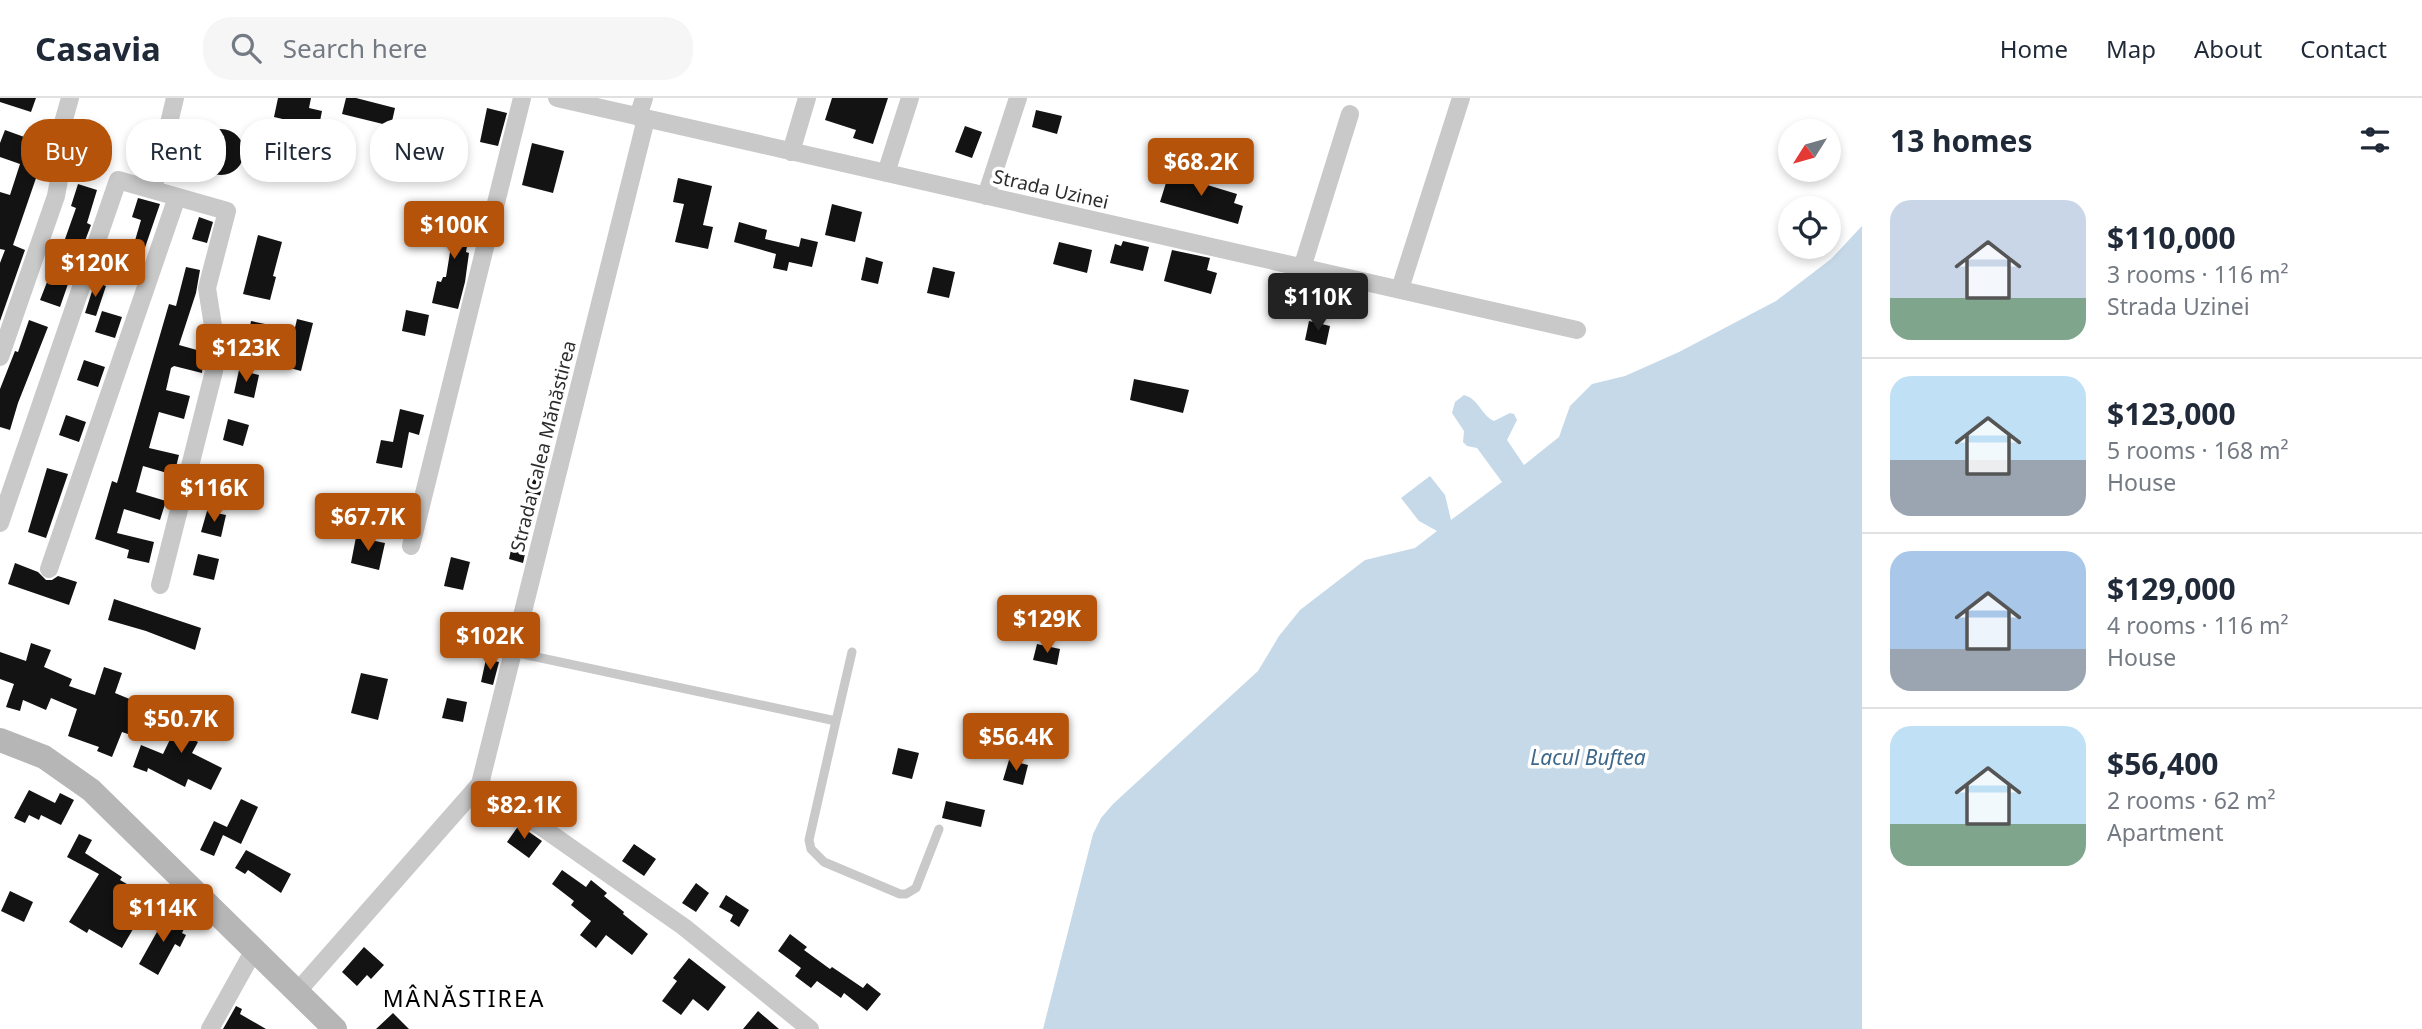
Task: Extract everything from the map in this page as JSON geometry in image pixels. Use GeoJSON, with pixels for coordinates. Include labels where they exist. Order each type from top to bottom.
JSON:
{"type":"FeatureCollection","features":[{"type":"Feature","properties":{"kind":"street"},"geometry":{"type":"LineString","coordinates":[[0,357],[56,196],[59,180],[57,144],[70,98]]}},
{"type":"Feature","properties":{"kind":"street"},"geometry":{"type":"LineString","coordinates":[[153,190],[175,98]]}},
{"type":"Feature","properties":{"kind":"street"},"geometry":{"type":"LineString","coordinates":[[411,546],[522,98]]}},
{"type":"Feature","properties":{"kind":"street","name":"Strada Uzinei"},"geometry":{"type":"LineString","coordinates":[[557,98],[1577,330]]}},
{"type":"Feature","properties":{"kind":"street","name":"Strada Calea Mănăstirea"},"geometry":{"type":"LineString","coordinates":[[297,992],[480,784],[642,118],[644,98]]}},
{"type":"Feature","properties":{"kind":"street"},"geometry":{"type":"LineString","coordinates":[[791,152],[807,98]]}},
{"type":"Feature","properties":{"kind":"street"},"geometry":{"type":"LineString","coordinates":[[886,173],[911,98]]}},
{"type":"Feature","properties":{"kind":"street"},"geometry":{"type":"LineString","coordinates":[[986,196],[1018,98]]}},
{"type":"Feature","properties":{"kind":"street"},"geometry":{"type":"LineString","coordinates":[[1400,289],[1461,98]]}},
{"type":"Feature","properties":{"kind":"street"},"geometry":{"type":"LineString","coordinates":[[1302,268],[1350,114]]}},
{"type":"Feature","properties":{"kind":"street"},"geometry":{"type":"LineString","coordinates":[[0,523],[118,180],[227,211],[207,288],[216,345],[214,371],[160,585]]}},
{"type":"Feature","properties":{"kind":"street"},"geometry":{"type":"LineString","coordinates":[[49,569],[177,197]]}},
{"type":"Feature","properties":{"kind":"street"},"geometry":{"type":"LineString","coordinates":[[0,740],[44,757],[91,790],[335,1029]]}},
{"type":"Feature","properties":{"kind":"street"},"geometry":{"type":"LineString","coordinates":[[480,784],[684,927],[810,1029]]}},
{"type":"Feature","properties":{"kind":"street"},"geometry":{"type":"LineString","coordinates":[[210,1029],[254,950]]}},
{"type":"Feature","properties":{"kind":"lane"},"geometry":{"type":"LineString","coordinates":[[513,652],[836,721]]}},
{"type":"Feature","properties":{"kind":"lane"},"geometry":{"type":"LineString","coordinates":[[852,652],[809,840],[811,849],[824,862],[900,894],[906,894],[920,882],[939,829]]}},
{"type":"Feature","properties":{"kind":"water","name":"Lacul Buftea"},"geometry":{"type":"Polygon","coordinates":[[[1862,226],[1862,1029],[1043,1029],[1093,834],[1101,818],[1258,671],[1279,636],[1300,610],[1365,560],[1415,548],[1437,531],[1419,521],[1401,498],[1430,476],[1445,495],[1451,520],[1502,482],[1477,448],[1467,446],[1463,442],[1464,431],[1452,413],[1455,402],[1464,395],[1469,397],[1494,421],[1510,413],[1514,414],[1517,420],[1507,440],[1524,465],[1559,437],[1570,406],[1592,384],[1625,376],[1679,352],[1776,301],[1831,259],[1841,259],[1841,248],[1862,226]]]}},
{"type":"Feature","properties":{"kind":"building"},"geometry":{"type":"Polygon","coordinates":[[[0,98],[36,98],[31,112],[0,102],[0,98]]]}},
{"type":"Feature","properties":{"kind":"building"},"geometry":{"type":"Polygon","coordinates":[[[278,98],[311,98],[309,108],[322,111],[320,119],[274,117],[278,98]]]}},
{"type":"Feature","properties":{"kind":"building"},"geometry":{"type":"Polygon","coordinates":[[[346,98],[395,108],[393,119],[370,121],[342,114],[346,98]]]}},
{"type":"Feature","properties":{"kind":"building"},"geometry":{"type":"Polygon","coordinates":[[[832,98],[888,98],[873,144],[853,138],[856,130],[825,120],[832,98]]]}},
{"type":"Feature","properties":{"kind":"building"},"geometry":{"type":"Polygon","coordinates":[[[487,108],[507,113],[498,146],[480,142],[487,108]]]}},
{"type":"Feature","properties":{"kind":"building"},"geometry":{"type":"Polygon","coordinates":[[[1036,110],[1062,116],[1057,134],[1032,127],[1036,110]]]}},
{"type":"Feature","properties":{"kind":"building"},"geometry":{"type":"Polygon","coordinates":[[[965,126],[982,132],[972,158],[955,152],[965,126]]]}},
{"type":"Feature","properties":{"kind":"building"},"geometry":{"type":"Polygon","coordinates":[[[5,130],[21,136],[21,182],[35,182],[13,245],[25,250],[0,321],[0,263],[5,250],[0,249],[0,192],[10,195],[20,164],[0,157],[0,143],[5,130]]]}},
{"type":"Feature","properties":{"kind":"building"},"geometry":{"type":"Polygon","coordinates":[[[226,130],[240,140],[240,164],[226,174],[226,130]]]}},
{"type":"Feature","properties":{"kind":"building"},"geometry":{"type":"Polygon","coordinates":[[[532,143],[564,151],[553,193],[522,185],[532,143]]]}},
{"type":"Feature","properties":{"kind":"building"},"geometry":{"type":"Polygon","coordinates":[[[1170,170],[1192,177],[1191,180],[1237,194],[1234,203],[1243,206],[1238,224],[1160,202],[1170,170]]]}},
{"type":"Feature","properties":{"kind":"building"},"geometry":{"type":"Polygon","coordinates":[[[678,178],[712,186],[703,225],[713,227],[708,249],[675,242],[684,204],[673,202],[678,178]]]}},
{"type":"Feature","properties":{"kind":"building"},"geometry":{"type":"Polygon","coordinates":[[[78,184],[97,190],[87,223],[91,225],[83,246],[65,239],[76,208],[71,206],[78,184]]]}},
{"type":"Feature","properties":{"kind":"building"},"geometry":{"type":"Polygon","coordinates":[[[138,198],[160,204],[138,268],[118,261],[124,241],[134,244],[141,220],[132,217],[138,198]]]}},
{"type":"Feature","properties":{"kind":"building"},"geometry":{"type":"Polygon","coordinates":[[[832,204],[862,212],[855,242],[825,235],[832,204]]]}},
{"type":"Feature","properties":{"kind":"building"},"geometry":{"type":"Polygon","coordinates":[[[442,214],[472,219],[466,252],[469,253],[465,282],[458,309],[432,303],[437,281],[441,282],[443,277],[446,277],[452,240],[438,238],[442,214]]]}},
{"type":"Feature","properties":{"kind":"building"},"geometry":{"type":"Polygon","coordinates":[[[199,217],[213,222],[207,243],[192,239],[199,217]]]}},
{"type":"Feature","properties":{"kind":"building"},"geometry":{"type":"Polygon","coordinates":[[[739,222],[767,230],[765,239],[799,247],[801,238],[818,242],[812,267],[789,262],[787,271],[773,268],[776,254],[734,242],[739,222]]]}},
{"type":"Feature","properties":{"kind":"building"},"geometry":{"type":"Polygon","coordinates":[[[258,235],[282,242],[270,300],[243,294],[258,235]]]}},
{"type":"Feature","properties":{"kind":"building"},"geometry":{"type":"Polygon","coordinates":[[[1123,241],[1149,247],[1143,271],[1110,263],[1115,244],[1121,246],[1123,241]]]}},
{"type":"Feature","properties":{"kind":"building"},"geometry":{"type":"Polygon","coordinates":[[[1059,242],[1092,250],[1087,273],[1053,264],[1059,242]]]}},
{"type":"Feature","properties":{"kind":"building"},"geometry":{"type":"Polygon","coordinates":[[[1172,250],[1210,258],[1207,270],[1217,273],[1211,294],[1164,281],[1172,250]]]}},
{"type":"Feature","properties":{"kind":"building"},"geometry":{"type":"Polygon","coordinates":[[[866,257],[883,262],[878,284],[861,280],[866,257]]]}},
{"type":"Feature","properties":{"kind":"building"},"geometry":{"type":"Polygon","coordinates":[[[186,267],[200,270],[196,293],[179,345],[204,352],[202,373],[174,366],[171,368],[166,390],[190,396],[184,419],[159,412],[149,448],[179,455],[174,475],[143,466],[136,492],[166,501],[160,520],[124,509],[117,533],[154,542],[149,563],[127,558],[129,550],[95,539],[112,481],[117,483],[169,304],[176,306],[186,267]]]}},
{"type":"Feature","properties":{"kind":"building"},"geometry":{"type":"Polygon","coordinates":[[[933,267],[955,272],[949,298],[927,293],[933,267]]]}},
{"type":"Feature","properties":{"kind":"building"},"geometry":{"type":"Polygon","coordinates":[[[49,277],[68,284],[60,307],[40,300],[49,277]]]}},
{"type":"Feature","properties":{"kind":"building"},"geometry":{"type":"Polygon","coordinates":[[[95,282],[106,286],[96,316],[85,313],[95,282]]]}},
{"type":"Feature","properties":{"kind":"building"},"geometry":{"type":"Polygon","coordinates":[[[406,310],[429,315],[425,336],[402,331],[406,310]]]}},
{"type":"Feature","properties":{"kind":"building"},"geometry":{"type":"Polygon","coordinates":[[[102,311],[122,317],[115,338],[95,332],[102,311]]]}},
{"type":"Feature","properties":{"kind":"building"},"geometry":{"type":"Polygon","coordinates":[[[297,319],[313,323],[301,371],[286,367],[297,319]]]}},
{"type":"Feature","properties":{"kind":"building"},"geometry":{"type":"Polygon","coordinates":[[[29,320],[48,327],[10,430],[0,427],[0,389],[15,351],[18,352],[29,320]]]}},
{"type":"Feature","properties":{"kind":"building"},"geometry":{"type":"Polygon","coordinates":[[[251,321],[270,325],[265,348],[247,345],[251,321]]]}},
{"type":"Feature","properties":{"kind":"building"},"geometry":{"type":"Polygon","coordinates":[[[1309,321],[1330,326],[1326,345],[1305,340],[1309,321]]]}},
{"type":"Feature","properties":{"kind":"building"},"geometry":{"type":"Polygon","coordinates":[[[84,360],[105,367],[98,387],[77,380],[84,360]]]}},
{"type":"Feature","properties":{"kind":"building"},"geometry":{"type":"Polygon","coordinates":[[[239,370],[259,375],[254,398],[234,393],[239,370]]]}},
{"type":"Feature","properties":{"kind":"building"},"geometry":{"type":"Polygon","coordinates":[[[1134,379],[1189,390],[1183,413],[1130,400],[1134,379]]]}},
{"type":"Feature","properties":{"kind":"building"},"geometry":{"type":"Polygon","coordinates":[[[400,409],[424,415],[419,435],[409,432],[402,468],[376,463],[381,440],[393,442],[400,409]]]}},
{"type":"Feature","properties":{"kind":"building"},"geometry":{"type":"Polygon","coordinates":[[[66,415],[86,422],[79,442],[59,435],[66,415]]]}},
{"type":"Feature","properties":{"kind":"building"},"geometry":{"type":"Polygon","coordinates":[[[228,419],[249,425],[243,446],[223,440],[228,419]]]}},
{"type":"Feature","properties":{"kind":"building"},"geometry":{"type":"Polygon","coordinates":[[[47,468],[68,474],[46,538],[28,532],[47,468]]]}},
{"type":"Feature","properties":{"kind":"building"},"geometry":{"type":"Polygon","coordinates":[[[217,469],[238,474],[233,493],[213,488],[217,469]]]}},
{"type":"Feature","properties":{"kind":"building"},"geometry":{"type":"Polygon","coordinates":[[[530,476],[544,480],[537,507],[523,503],[530,476]]]}},
{"type":"Feature","properties":{"kind":"building"},"geometry":{"type":"Polygon","coordinates":[[[207,511],[226,515],[221,537],[201,532],[207,511]]]}},
{"type":"Feature","properties":{"kind":"building"},"geometry":{"type":"Polygon","coordinates":[[[356,537],[385,543],[379,570],[351,563],[356,537]]]}},
{"type":"Feature","properties":{"kind":"building"},"geometry":{"type":"Polygon","coordinates":[[[513,541],[527,545],[523,563],[509,559],[513,541]]]}},
{"type":"Feature","properties":{"kind":"building"},"geometry":{"type":"Polygon","coordinates":[[[198,554],[219,559],[214,580],[193,575],[198,554]]]}},
{"type":"Feature","properties":{"kind":"building"},"geometry":{"type":"Polygon","coordinates":[[[451,557],[470,562],[463,590],[444,586],[451,557]]]}},
{"type":"Feature","properties":{"kind":"building"},"geometry":{"type":"Polygon","coordinates":[[[15,563],[38,572],[46,580],[58,576],[77,582],[69,605],[8,584],[15,563]]]}},
{"type":"Feature","properties":{"kind":"building"},"geometry":{"type":"Polygon","coordinates":[[[114,599],[201,628],[195,650],[108,620],[114,599]]]}},
{"type":"Feature","properties":{"kind":"building"},"geometry":{"type":"Polygon","coordinates":[[[31,643],[51,650],[44,667],[72,679],[69,686],[95,695],[104,667],[122,673],[115,693],[144,705],[131,735],[122,732],[112,757],[97,751],[99,747],[68,736],[77,709],[51,698],[46,710],[23,700],[20,711],[6,707],[14,684],[0,679],[0,652],[26,661],[31,643]]]}},
{"type":"Feature","properties":{"kind":"building"},"geometry":{"type":"Polygon","coordinates":[[[1037,644],[1060,649],[1057,665],[1033,660],[1037,644]]]}},
{"type":"Feature","properties":{"kind":"building"},"geometry":{"type":"Polygon","coordinates":[[[486,659],[499,662],[493,685],[481,682],[486,659]]]}},
{"type":"Feature","properties":{"kind":"building"},"geometry":{"type":"Polygon","coordinates":[[[361,673],[388,679],[378,720],[351,713],[361,673]]]}},
{"type":"Feature","properties":{"kind":"building"},"geometry":{"type":"Polygon","coordinates":[[[447,698],[467,702],[463,722],[442,718],[447,698]]]}},
{"type":"Feature","properties":{"kind":"building"},"geometry":{"type":"Polygon","coordinates":[[[188,702],[204,710],[190,738],[198,742],[192,753],[222,768],[211,790],[188,779],[185,787],[148,768],[147,772],[133,767],[141,745],[163,754],[188,702]]]}},
{"type":"Feature","properties":{"kind":"building"},"geometry":{"type":"Polygon","coordinates":[[[898,748],[919,753],[912,779],[892,774],[898,748]]]}},
{"type":"Feature","properties":{"kind":"building"},"geometry":{"type":"Polygon","coordinates":[[[1009,760],[1028,765],[1023,785],[1003,780],[1009,760]]]}},
{"type":"Feature","properties":{"kind":"building"},"geometry":{"type":"Polygon","coordinates":[[[29,790],[55,803],[60,793],[74,800],[61,825],[41,815],[39,820],[29,815],[25,823],[14,818],[29,790]]]}},
{"type":"Feature","properties":{"kind":"building"},"geometry":{"type":"Polygon","coordinates":[[[241,799],[258,807],[241,844],[223,835],[214,856],[200,850],[214,821],[227,827],[241,799]]]}},
{"type":"Feature","properties":{"kind":"building"},"geometry":{"type":"Polygon","coordinates":[[[946,801],[985,810],[981,827],[942,818],[946,801]]]}},
{"type":"Feature","properties":{"kind":"building"},"geometry":{"type":"Polygon","coordinates":[[[519,825],[542,841],[529,858],[507,842],[519,825]]]}},
{"type":"Feature","properties":{"kind":"building"},"geometry":{"type":"Polygon","coordinates":[[[79,834],[92,840],[85,853],[122,877],[120,880],[151,898],[122,948],[89,929],[87,933],[69,922],[99,874],[67,857],[79,834]]]}},
{"type":"Feature","properties":{"kind":"building"},"geometry":{"type":"Polygon","coordinates":[[[634,844],[656,859],[644,876],[622,861],[634,844]]]}},
{"type":"Feature","properties":{"kind":"building"},"geometry":{"type":"Polygon","coordinates":[[[246,850],[291,874],[281,893],[248,870],[245,874],[235,868],[246,850]]]}},
{"type":"Feature","properties":{"kind":"building"},"geometry":{"type":"Polygon","coordinates":[[[562,870],[586,887],[591,880],[607,893],[604,896],[624,912],[623,914],[648,934],[632,955],[606,935],[596,948],[580,935],[591,921],[571,905],[574,901],[552,884],[562,870]]]}},
{"type":"Feature","properties":{"kind":"building"},"geometry":{"type":"Polygon","coordinates":[[[696,883],[709,893],[696,912],[682,903],[696,883]]]}},
{"type":"Feature","properties":{"kind":"building"},"geometry":{"type":"Polygon","coordinates":[[[10,891],[33,902],[24,922],[1,911],[10,891]]]}},
{"type":"Feature","properties":{"kind":"building"},"geometry":{"type":"Polygon","coordinates":[[[726,895],[749,910],[739,927],[730,921],[733,915],[719,907],[726,895]]]}},
{"type":"Feature","properties":{"kind":"building"},"geometry":{"type":"Polygon","coordinates":[[[167,914],[186,925],[182,933],[186,935],[180,947],[175,944],[158,975],[139,964],[167,914]]]}},
{"type":"Feature","properties":{"kind":"building"},"geometry":{"type":"Polygon","coordinates":[[[790,934],[807,947],[804,950],[830,969],[832,967],[863,988],[867,983],[881,994],[867,1011],[844,993],[841,998],[817,981],[811,988],[795,976],[801,968],[778,951],[790,934]]]}},
{"type":"Feature","properties":{"kind":"building"},"geometry":{"type":"Polygon","coordinates":[[[364,947],[384,965],[371,979],[367,975],[357,986],[342,972],[364,947]]]}},
{"type":"Feature","properties":{"kind":"building"},"geometry":{"type":"Polygon","coordinates":[[[689,958],[726,987],[708,1011],[693,999],[681,1015],[662,1001],[677,981],[673,978],[689,958]]]}},
{"type":"Feature","properties":{"kind":"building"},"geometry":{"type":"Polygon","coordinates":[[[236,1006],[242,1009],[240,1014],[266,1029],[223,1029],[236,1006]]]}},
{"type":"Feature","properties":{"kind":"building"},"geometry":{"type":"Polygon","coordinates":[[[758,1011],[779,1029],[743,1029],[758,1011]]]}},
{"type":"Feature","properties":{"kind":"building"},"geometry":{"type":"Polygon","coordinates":[[[393,1013],[409,1029],[376,1029],[393,1013]]]}},
{"type":"Feature","properties":{"kind":"district","name":"MÂNĂSTIREA"},"geometry":{"type":"Point","coordinates":[464,999]}}]}
